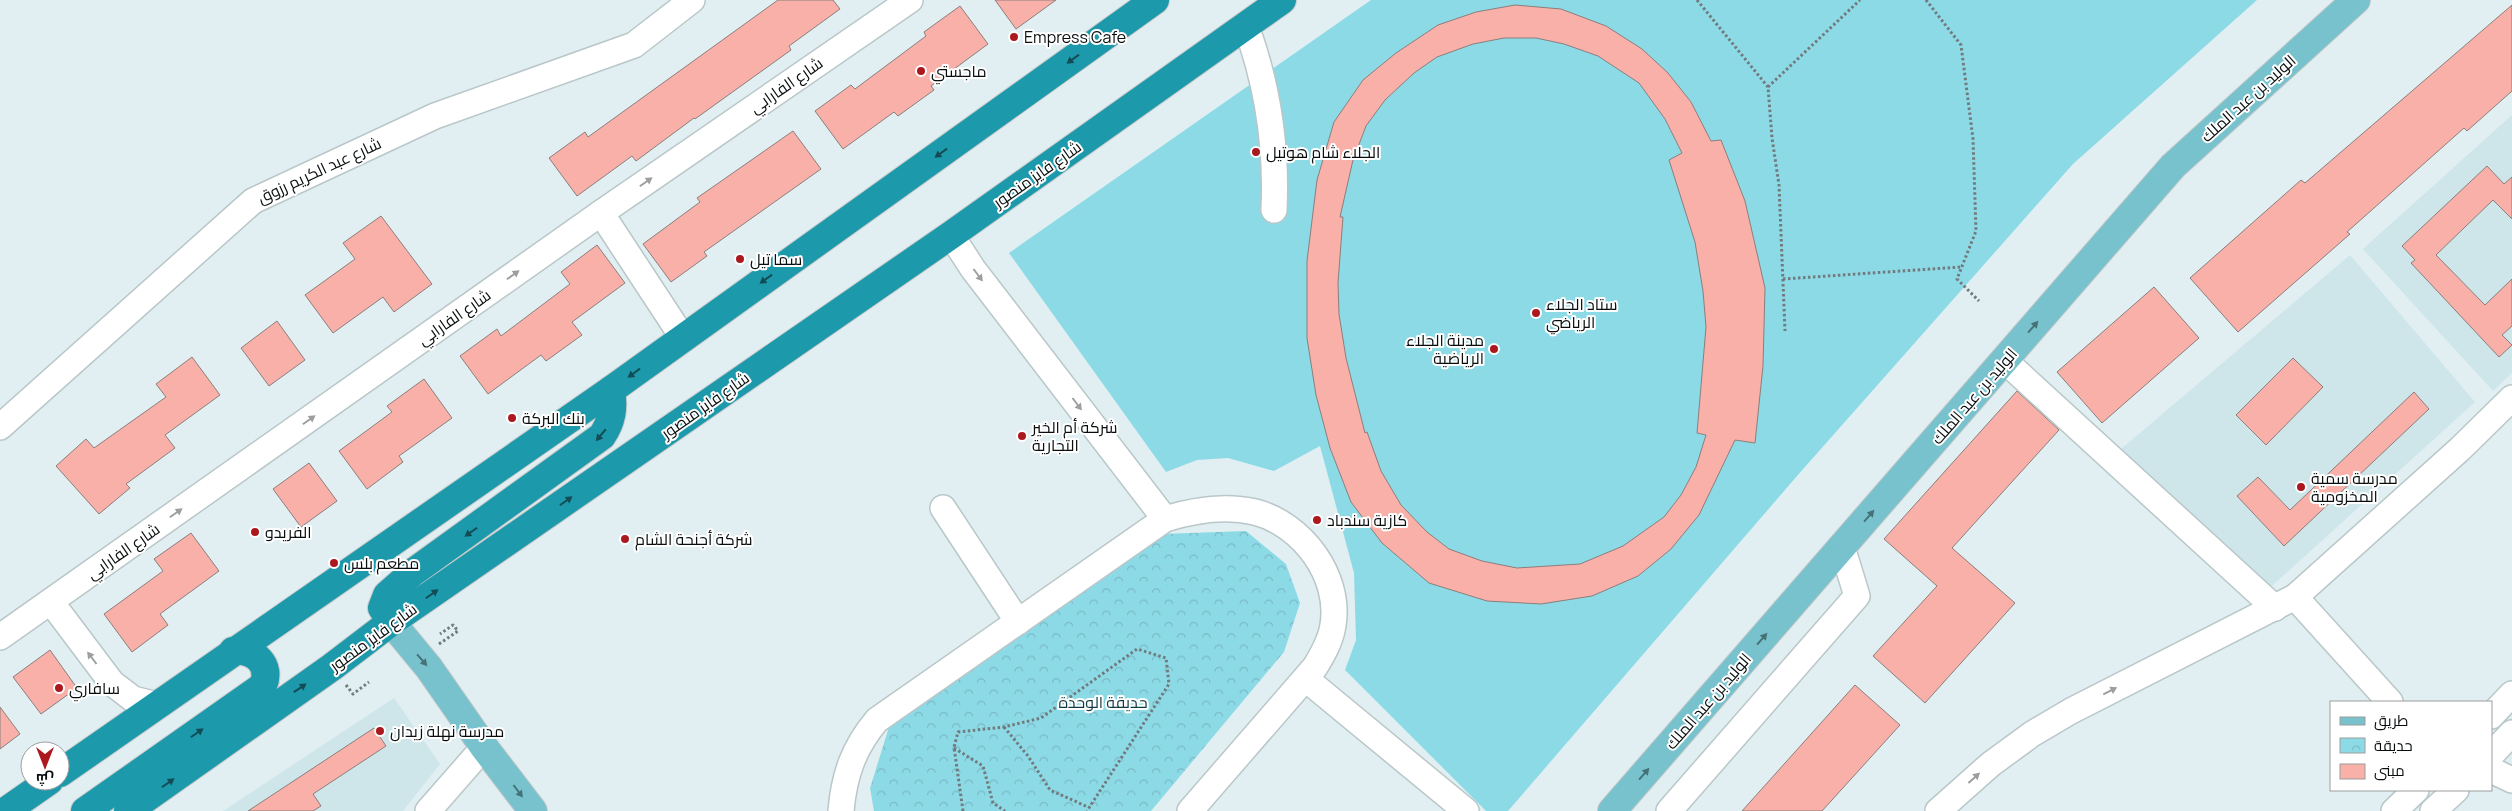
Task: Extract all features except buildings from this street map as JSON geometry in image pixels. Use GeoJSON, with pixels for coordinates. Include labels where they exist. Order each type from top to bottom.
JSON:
{"type":"FeatureCollection","features":[{"type":"Feature","properties":{"kind":"highway"},"geometry":{"type":"LineString","coordinates":[[70,766],[611,390],[1155,0]]}},
{"type":"Feature","properties":{"kind":"highway","name":"شارع فايز منصور"},"geometry":{"type":"LineString","coordinates":[[128,811],[332,667],[391,622],[951,234],[1282,0]]}},
{"type":"Feature","properties":{"kind":"highway"},"geometry":{"type":"LineString","coordinates":[[391,622],[382,608],[386,595],[412,573],[602,436],[611,419],[613,409],[611,390]]}},
{"type":"Feature","properties":{"kind":"highway"},"geometry":{"type":"LineString","coordinates":[[85,811],[263,686],[266,671],[263,663],[250,652],[233,651]]}},
{"type":"Feature","properties":{"kind":"highway"},"geometry":{"type":"LineString","coordinates":[[6,811],[34,791]]}},
{"type":"Feature","properties":{"kind":"main road","name":"الوليد بن عبد الملك"},"geometry":{"type":"LineString","coordinates":[[1612,811],[2173,166],[2356,0]]}},
{"type":"Feature","properties":{"kind":"main road"},"geometry":{"type":"LineString","coordinates":[[391,622],[420,658],[533,811]]}},
{"type":"Feature","properties":{"kind":"street","name":"شارع عبد الكريم رزوق"},"geometry":{"type":"LineString","coordinates":[[0,427],[252,201],[435,116],[634,45],[692,0]]}},
{"type":"Feature","properties":{"kind":"street","name":"شارع الفارابي"},"geometry":{"type":"LineString","coordinates":[[0,637],[601,213],[910,0]]}},
{"type":"Feature","properties":{"kind":"street"},"geometry":{"type":"LineString","coordinates":[[1246,26],[1262,73],[1272,125],[1275,153],[1274,210]]}},
{"type":"Feature","properties":{"kind":"street"},"geometry":{"type":"LineString","coordinates":[[601,213],[683,338]]}},
{"type":"Feature","properties":{"kind":"street"},"geometry":{"type":"LineString","coordinates":[[951,234],[973,269],[1165,519]]}},
{"type":"Feature","properties":{"kind":"street"},"geometry":{"type":"LineString","coordinates":[[2004,360],[2285,603],[2389,701]]}},
{"type":"Feature","properties":{"kind":"street"},"geometry":{"type":"LineString","coordinates":[[1938,811],[1991,764],[2032,734],[2070,711],[2285,603],[2460,449],[2512,398]]}},
{"type":"Feature","properties":{"kind":"street"},"geometry":{"type":"LineString","coordinates":[[942,508],[1018,622]]}},
{"type":"Feature","properties":{"kind":"street"},"geometry":{"type":"LineString","coordinates":[[841,811],[846,775],[851,760],[877,720],[1165,519],[1182,514],[1217,509],[1256,512],[1287,528],[1308,546],[1320,564],[1329,583],[1334,625],[1323,654],[1306,679],[1195,809]]}},
{"type":"Feature","properties":{"kind":"street"},"geometry":{"type":"LineString","coordinates":[[1669,811],[1857,596],[1842,547]]}},
{"type":"Feature","properties":{"kind":"street"},"geometry":{"type":"LineString","coordinates":[[51,602],[112,683],[133,699],[157,705]]}},
{"type":"Feature","properties":{"kind":"street"},"geometry":{"type":"LineString","coordinates":[[1306,679],[1466,811]]}},
{"type":"Feature","properties":{"kind":"street"},"geometry":{"type":"LineString","coordinates":[[2492,715],[2512,694]]}},
{"type":"Feature","properties":{"kind":"street"},"geometry":{"type":"LineString","coordinates":[[2492,755],[2512,733]]}},
{"type":"Feature","properties":{"kind":"street"},"geometry":{"type":"LineString","coordinates":[[428,811],[484,747]]}},
{"type":"Feature","properties":{"kind":"street"},"geometry":{"type":"LineString","coordinates":[[2492,770],[2512,780]]}},
{"type":"Feature","properties":{"kind":"street"},"geometry":{"type":"LineString","coordinates":[[2394,811],[2415,791]]}},
{"type":"Feature","properties":{"kind":"street"},"geometry":{"type":"LineString","coordinates":[[2433,811],[2455,791]]}},
{"type":"Feature","properties":{"kind":"path"},"geometry":{"type":"LineString","coordinates":[[1698,0],[1768,87],[1772,138],[1779,185],[1785,331]]}},
{"type":"Feature","properties":{"kind":"path"},"geometry":{"type":"LineString","coordinates":[[1768,87],[1860,0]]}},
{"type":"Feature","properties":{"kind":"path"},"geometry":{"type":"LineString","coordinates":[[1926,0],[1961,45],[1973,139],[1976,231],[1957,279],[1979,301]]}},
{"type":"Feature","properties":{"kind":"path"},"geometry":{"type":"LineString","coordinates":[[1783,279],[1961,268]]}},
{"type":"Feature","properties":{"kind":"path"},"geometry":{"type":"LineString","coordinates":[[420,658],[458,631],[454,625],[440,634]]}},
{"type":"Feature","properties":{"kind":"path"},"geometry":{"type":"LineString","coordinates":[[963,811],[954,747],[958,732],[1004,727],[1041,718],[1137,648],[1166,658],[1169,684],[1087,809],[1050,790],[1028,756],[1004,727]]}},
{"type":"Feature","properties":{"kind":"path"},"geometry":{"type":"LineString","coordinates":[[356,692],[369,682]]}},
{"type":"Feature","properties":{"kind":"path"},"geometry":{"type":"LineString","coordinates":[[954,747],[984,766],[993,803],[1005,811]]}},
{"type":"Feature","properties":{"kind":"shaded area"},"geometry":{"type":"Polygon","coordinates":[[[2512,115],[2512,373],[2493,391],[2363,249],[2512,115]]]}},
{"type":"Feature","properties":{"kind":"shaded area"},"geometry":{"type":"Polygon","coordinates":[[[2350,255],[2475,402],[2263,594],[2108,460],[2350,255]]]}},
{"type":"Feature","properties":{"kind":"shaded area","name":"مدرسة نهلة زيدان"},"geometry":{"type":"Polygon","coordinates":[[[394,698],[440,764],[403,811],[223,811],[394,698]]]}},
{"type":"Feature","properties":{"kind":"green space","name":"مدينة الجلاء الرياضية"},"geometry":{"type":"Polygon","coordinates":[[[1371,0],[2257,0],[2073,164],[1797,476],[1508,811],[1486,811],[1345,670],[1356,640],[1354,573],[1320,446],[1274,471],[1228,458],[1197,460],[1166,472],[1009,253],[1371,0]]]}},
{"type":"Feature","properties":{"kind":"green space","name":"حديقة الوحدة"},"geometry":{"type":"Polygon","coordinates":[[[1246,531],[1286,564],[1300,603],[1284,652],[1151,811],[874,811],[870,788],[893,714],[1162,534],[1246,531]]]}},
{"type":"Feature","properties":{"kind":"place","name":"Empress Cafe"},"geometry":{"type":"Point","coordinates":[1014,37]}},
{"type":"Feature","properties":{"kind":"place","name":"ماجستي"},"geometry":{"type":"Point","coordinates":[921,71]}},
{"type":"Feature","properties":{"kind":"place","name":"الجلاء شام هوتيل"},"geometry":{"type":"Point","coordinates":[1256,152]}},
{"type":"Feature","properties":{"kind":"place","name":"سما تيل"},"geometry":{"type":"Point","coordinates":[740,259]}},
{"type":"Feature","properties":{"kind":"place","name":"ستاد الجلاء الرياضي"},"geometry":{"type":"Point","coordinates":[1536,313]}},
{"type":"Feature","properties":{"kind":"place","name":"مدينة الجلاء الرياضية"},"geometry":{"type":"Point","coordinates":[1494,349]}},
{"type":"Feature","properties":{"kind":"place","name":"بنك البركة"},"geometry":{"type":"Point","coordinates":[512,418]}},
{"type":"Feature","properties":{"kind":"place","name":"شركة أم الخير التجارية"},"geometry":{"type":"Point","coordinates":[1022,436]}},
{"type":"Feature","properties":{"kind":"place","name":"مدرسة سمية المخزومية"},"geometry":{"type":"Point","coordinates":[2301,487]}},
{"type":"Feature","properties":{"kind":"place","name":"كازية سندباد"},"geometry":{"type":"Point","coordinates":[1317,520]}},
{"type":"Feature","properties":{"kind":"place","name":"الفريدو"},"geometry":{"type":"Point","coordinates":[255,532]}},
{"type":"Feature","properties":{"kind":"place","name":"شركة أجنحة الشام"},"geometry":{"type":"Point","coordinates":[625,539]}},
{"type":"Feature","properties":{"kind":"place","name":"مطعم بلس"},"geometry":{"type":"Point","coordinates":[334,563]}},
{"type":"Feature","properties":{"kind":"place","name":"سافاري"},"geometry":{"type":"Point","coordinates":[59,688]}},
{"type":"Feature","properties":{"kind":"place","name":"مدرسة نهلة زيدان"},"geometry":{"type":"Point","coordinates":[380,731]}}]}
